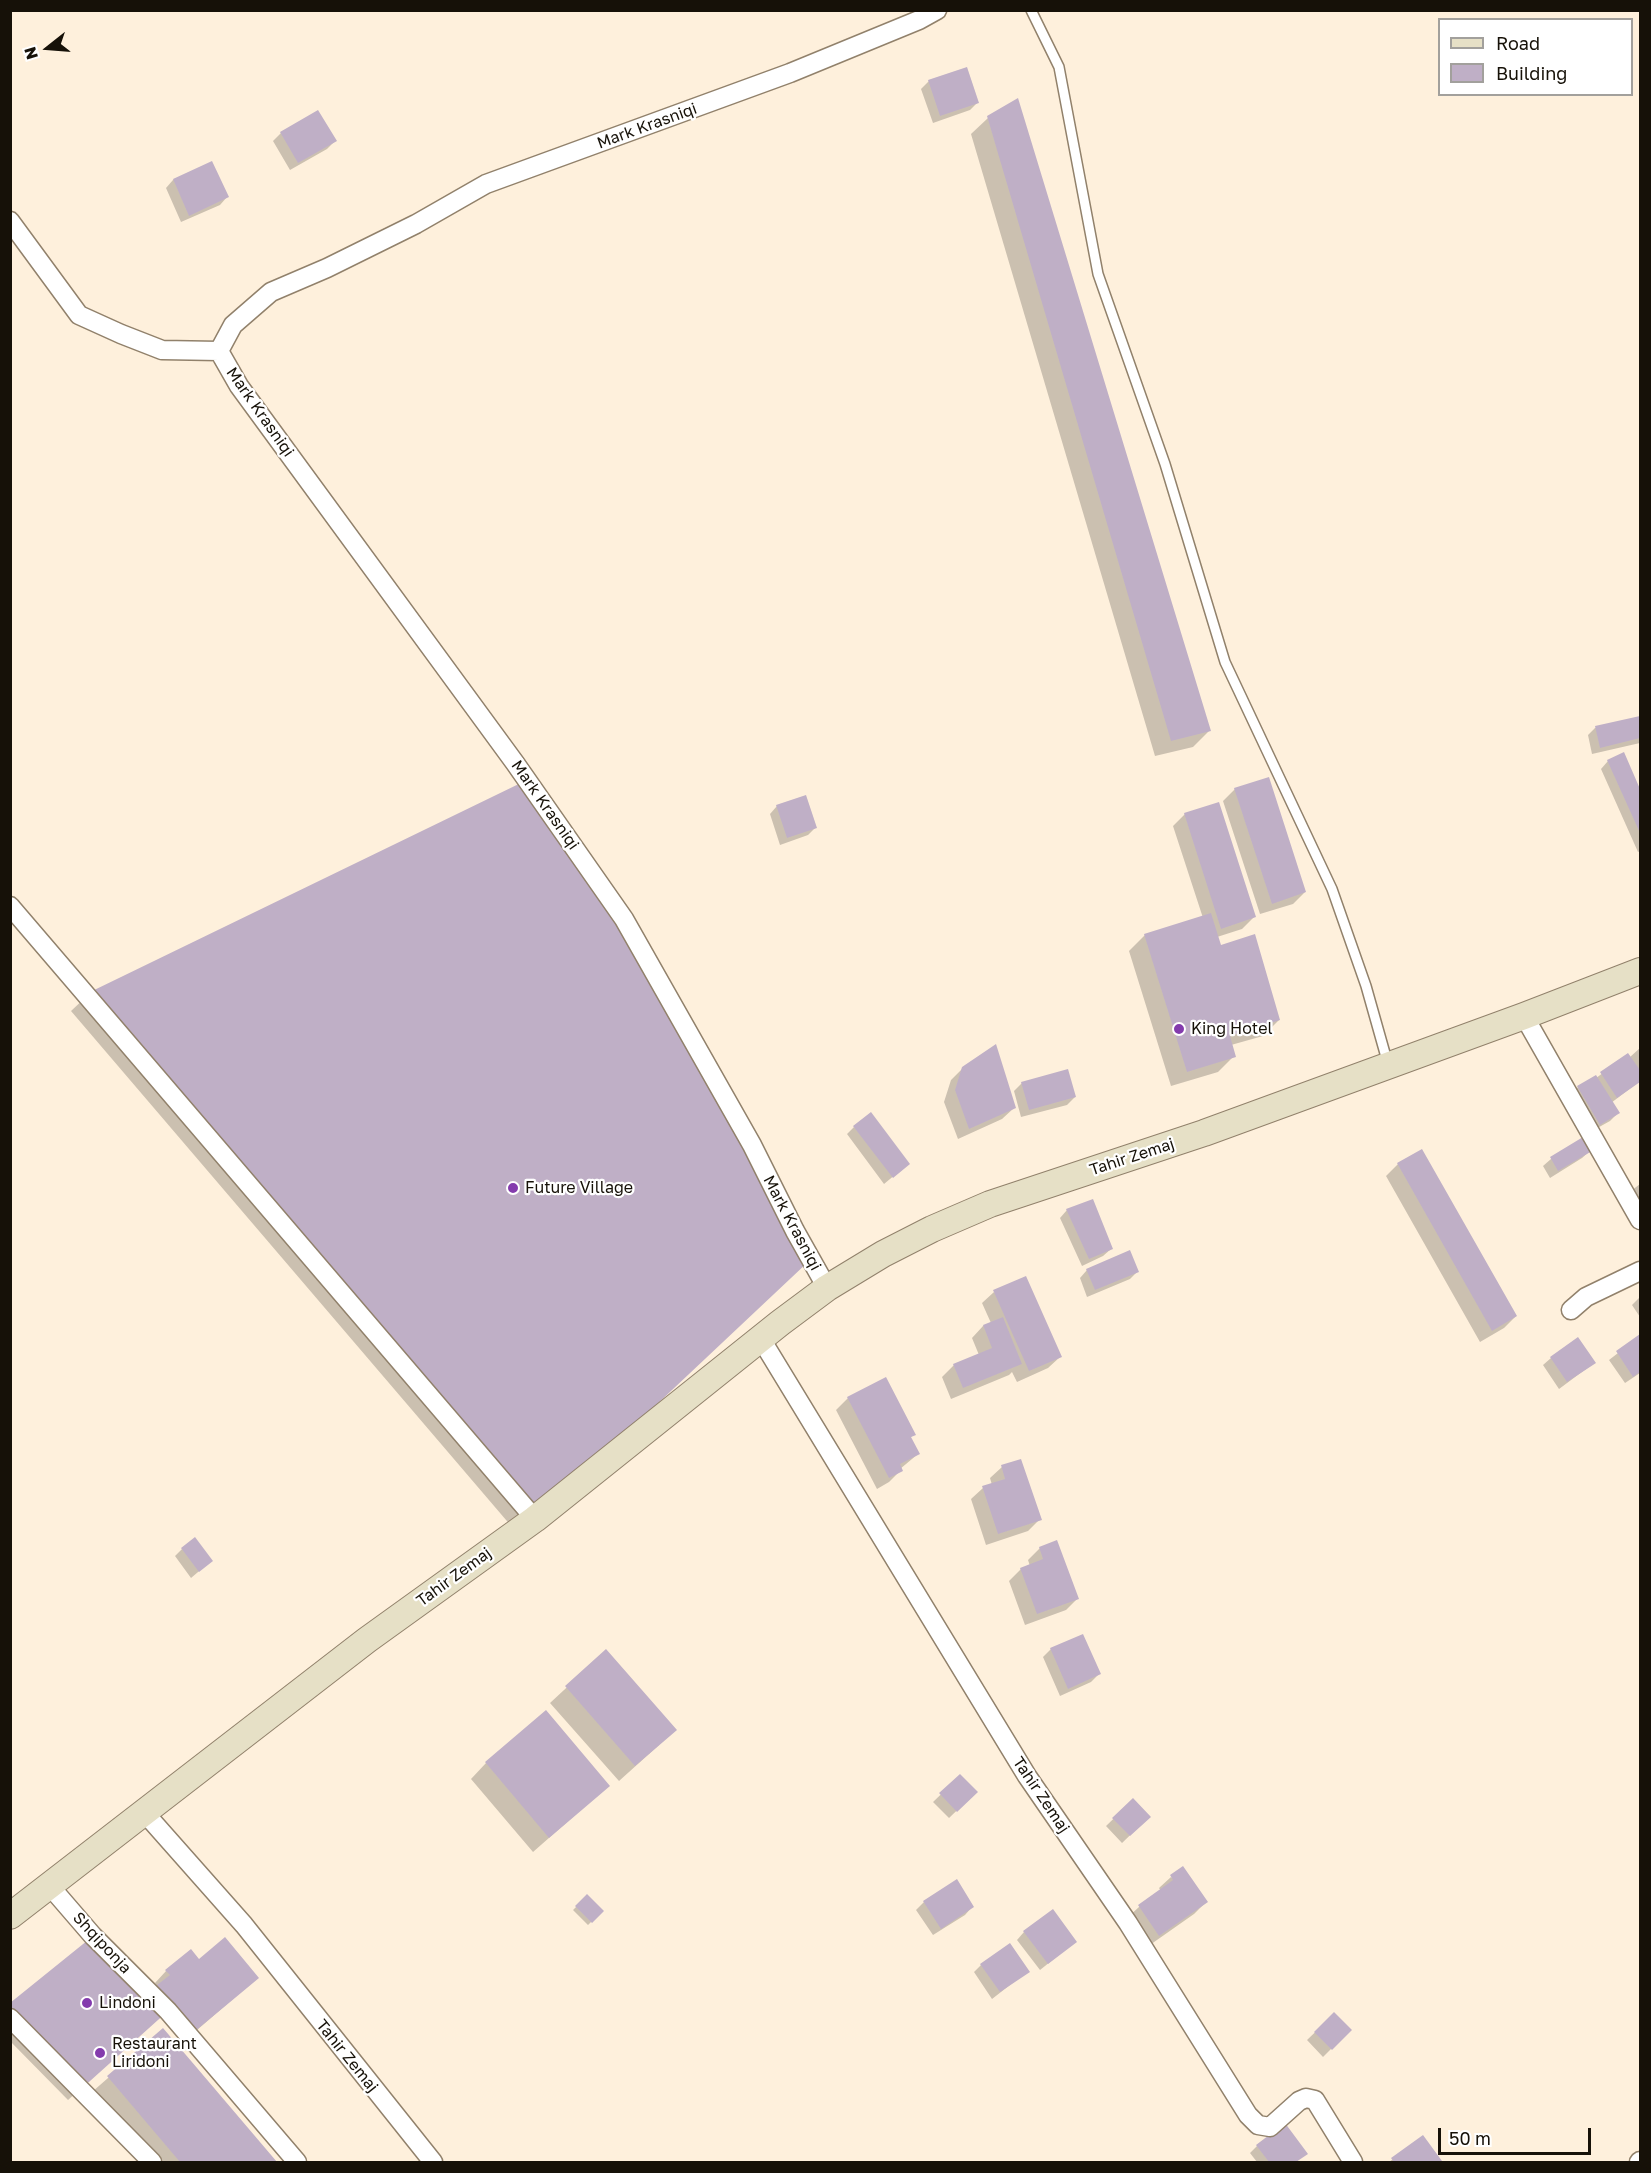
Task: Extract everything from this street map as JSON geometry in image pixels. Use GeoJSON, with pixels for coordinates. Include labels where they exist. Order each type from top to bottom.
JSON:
{"type":"FeatureCollection","features":[{"type":"Feature","properties":{"kind":"main road","name":"Tahir Zemaj"},"geometry":{"type":"LineString","coordinates":[[10,1916],[367,1640],[535,1519],[827,1288],[903,1244],[990,1204],[1204,1133],[1524,1017],[1641,971]]}},
{"type":"Feature","properties":{"kind":"street","name":"Mark Krasniqi"},"geometry":{"type":"LineString","coordinates":[[219,351],[233,325],[271,292],[327,268],[406,229],[486,184],[790,73],[919,20],[937,10]]}},
{"type":"Feature","properties":{"kind":"street","name":"Mark Krasniqi"},"geometry":{"type":"LineString","coordinates":[[10,221],[79,315],[162,350],[219,351]]}},
{"type":"Feature","properties":{"kind":"street","name":"Mark Krasniqi"},"geometry":{"type":"LineString","coordinates":[[219,351],[239,386],[515,763],[624,920],[752,1145],[795,1231],[827,1288]]}},
{"type":"Feature","properties":{"kind":"street"},"geometry":{"type":"LineString","coordinates":[[10,906],[535,1519]]}},
{"type":"Feature","properties":{"kind":"street"},"geometry":{"type":"LineString","coordinates":[[1524,1017],[1641,1220]]}},
{"type":"Feature","properties":{"kind":"street"},"geometry":{"type":"LineString","coordinates":[[1571,1310],[1586,1297],[1641,1271]]}},
{"type":"Feature","properties":{"kind":"street","name":"Tahir Zemaj"},"geometry":{"type":"LineString","coordinates":[[761,1339],[1027,1776],[1128,1923],[1248,2115],[1258,2125],[1270,2127],[1299,2101],[1306,2098],[1315,2100],[1353,2163]]}},
{"type":"Feature","properties":{"kind":"street","name":"Tahir Zemaj"},"geometry":{"type":"LineString","coordinates":[[144,1812],[244,1926],[433,2163]]}},
{"type":"Feature","properties":{"kind":"street","name":"Shqiponja"},"geometry":{"type":"LineString","coordinates":[[49,1885],[93,1936],[168,2011],[297,2163]]}},
{"type":"Feature","properties":{"kind":"street"},"geometry":{"type":"LineString","coordinates":[[10,2018],[152,2163]]}},
{"type":"Feature","properties":{"kind":"lane"},"geometry":{"type":"LineString","coordinates":[[1030,10],[1059,67],[1098,274],[1165,464],[1225,662],[1332,889],[1366,986],[1389,1066]]}},
{"type":"Feature","properties":{"kind":"building"},"geometry":{"type":"Polygon","coordinates":[[[967,67],[979,103],[940,116],[928,80],[967,67]]]}},
{"type":"Feature","properties":{"kind":"building"},"geometry":{"type":"Polygon","coordinates":[[[1018,98],[1211,731],[1171,741],[987,116],[1018,98]]]}},
{"type":"Feature","properties":{"kind":"building"},"geometry":{"type":"Polygon","coordinates":[[[318,110],[337,141],[298,163],[280,132],[318,110]]]}},
{"type":"Feature","properties":{"kind":"building"},"geometry":{"type":"Polygon","coordinates":[[[212,161],[229,197],[189,216],[173,179],[212,161]]]}},
{"type":"Feature","properties":{"kind":"building"},"geometry":{"type":"Polygon","coordinates":[[[1640,716],[1640,738],[1600,748],[1595,726],[1640,716]]]}},
{"type":"Feature","properties":{"kind":"building"},"geometry":{"type":"Polygon","coordinates":[[[1624,752],[1640,789],[1640,833],[1607,760],[1624,752]]]}},
{"type":"Feature","properties":{"kind":"building"},"geometry":{"type":"Polygon","coordinates":[[[1269,777],[1306,892],[1272,904],[1234,788],[1269,777]]]}},
{"type":"Feature","properties":{"kind":"building","name":"Future Village"},"geometry":{"type":"Polygon","coordinates":[[[527,780],[624,919],[808,1262],[535,1519],[86,994],[527,780]]]}},
{"type":"Feature","properties":{"kind":"building"},"geometry":{"type":"Polygon","coordinates":[[[806,795],[817,828],[787,838],[776,805],[806,795]]]}},
{"type":"Feature","properties":{"kind":"building"},"geometry":{"type":"Polygon","coordinates":[[[1219,802],[1256,917],[1221,929],[1184,813],[1219,802]]]}},
{"type":"Feature","properties":{"kind":"building"},"geometry":{"type":"Polygon","coordinates":[[[1211,913],[1221,945],[1255,934],[1280,1020],[1230,1036],[1236,1057],[1187,1072],[1144,934],[1211,913]]]}},
{"type":"Feature","properties":{"kind":"building"},"geometry":{"type":"Polygon","coordinates":[[[996,1044],[1016,1108],[969,1129],[955,1090],[962,1067],[996,1044]]]}},
{"type":"Feature","properties":{"kind":"building"},"geometry":{"type":"Polygon","coordinates":[[[1628,1053],[1640,1070],[1640,1082],[1617,1098],[1600,1072],[1628,1053]]]}},
{"type":"Feature","properties":{"kind":"building"},"geometry":{"type":"Polygon","coordinates":[[[1068,1069],[1076,1097],[1029,1110],[1021,1082],[1068,1069]]]}},
{"type":"Feature","properties":{"kind":"building"},"geometry":{"type":"Polygon","coordinates":[[[1596,1075],[1620,1113],[1600,1125],[1577,1086],[1596,1075]]]}},
{"type":"Feature","properties":{"kind":"building"},"geometry":{"type":"Polygon","coordinates":[[[871,1112],[910,1164],[893,1178],[853,1126],[871,1112]]]}},
{"type":"Feature","properties":{"kind":"building"},"geometry":{"type":"Polygon","coordinates":[[[1583,1137],[1592,1151],[1558,1171],[1550,1157],[1583,1137]]]}},
{"type":"Feature","properties":{"kind":"building"},"geometry":{"type":"Polygon","coordinates":[[[1422,1149],[1517,1316],[1492,1331],[1397,1163],[1422,1149]]]}},
{"type":"Feature","properties":{"kind":"building"},"geometry":{"type":"Polygon","coordinates":[[[1093,1199],[1113,1249],[1089,1259],[1066,1209],[1093,1199]]]}},
{"type":"Feature","properties":{"kind":"building"},"geometry":{"type":"Polygon","coordinates":[[[1130,1250],[1139,1272],[1095,1290],[1086,1269],[1130,1250]]]}},
{"type":"Feature","properties":{"kind":"building"},"geometry":{"type":"Polygon","coordinates":[[[1026,1276],[1062,1357],[1029,1371],[993,1290],[1026,1276]]]}},
{"type":"Feature","properties":{"kind":"building"},"geometry":{"type":"Polygon","coordinates":[[[1003,1317],[1022,1364],[963,1388],[953,1364],[992,1348],[983,1325],[1003,1317]]]}},
{"type":"Feature","properties":{"kind":"building"},"geometry":{"type":"Polygon","coordinates":[[[1640,1334],[1640,1372],[1633,1377],[1616,1351],[1640,1334]]]}},
{"type":"Feature","properties":{"kind":"building"},"geometry":{"type":"Polygon","coordinates":[[[1578,1337],[1596,1363],[1567,1382],[1550,1357],[1578,1337]]]}},
{"type":"Feature","properties":{"kind":"building"},"geometry":{"type":"Polygon","coordinates":[[[886,1377],[916,1435],[911,1437],[920,1454],[900,1464],[903,1471],[889,1478],[847,1397],[886,1377]]]}},
{"type":"Feature","properties":{"kind":"building"},"geometry":{"type":"Polygon","coordinates":[[[1021,1459],[1042,1520],[998,1534],[982,1486],[1005,1479],[1001,1465],[1021,1459]]]}},
{"type":"Feature","properties":{"kind":"building"},"geometry":{"type":"Polygon","coordinates":[[[195,1537],[213,1561],[199,1572],[181,1548],[195,1537]]]}},
{"type":"Feature","properties":{"kind":"building"},"geometry":{"type":"Polygon","coordinates":[[[1057,1540],[1079,1599],[1037,1614],[1020,1568],[1043,1559],[1039,1547],[1057,1540]]]}},
{"type":"Feature","properties":{"kind":"building"},"geometry":{"type":"Polygon","coordinates":[[[1083,1634],[1101,1674],[1068,1689],[1050,1648],[1083,1634]]]}},
{"type":"Feature","properties":{"kind":"building"},"geometry":{"type":"Polygon","coordinates":[[[606,1649],[677,1730],[635,1766],[565,1686],[606,1649]]]}},
{"type":"Feature","properties":{"kind":"building"},"geometry":{"type":"Polygon","coordinates":[[[546,1710],[610,1786],[549,1838],[485,1762],[546,1710]]]}},
{"type":"Feature","properties":{"kind":"building"},"geometry":{"type":"Polygon","coordinates":[[[960,1774],[978,1792],[957,1812],[939,1793],[960,1774]]]}},
{"type":"Feature","properties":{"kind":"building"},"geometry":{"type":"Polygon","coordinates":[[[1133,1798],[1151,1817],[1130,1836],[1112,1818],[1133,1798]]]}},
{"type":"Feature","properties":{"kind":"building"},"geometry":{"type":"Polygon","coordinates":[[[1183,1866],[1208,1902],[1159,1936],[1138,1905],[1173,1880],[1170,1875],[1183,1866]]]}},
{"type":"Feature","properties":{"kind":"building"},"geometry":{"type":"Polygon","coordinates":[[[957,1879],[974,1907],[941,1929],[923,1901],[957,1879]]]}},
{"type":"Feature","properties":{"kind":"building"},"geometry":{"type":"Polygon","coordinates":[[[587,1894],[604,1911],[592,1923],[575,1906],[587,1894]]]}},
{"type":"Feature","properties":{"kind":"building"},"geometry":{"type":"Polygon","coordinates":[[[1053,1909],[1077,1942],[1048,1964],[1023,1931],[1053,1909]]]}},
{"type":"Feature","properties":{"kind":"building"},"geometry":{"type":"Polygon","coordinates":[[[93,1936],[168,2011],[80,2090],[10,2018],[10,2003],[93,1936]]]}},
{"type":"Feature","properties":{"kind":"building"},"geometry":{"type":"Polygon","coordinates":[[[225,1937],[259,1978],[194,2032],[157,1985],[170,1975],[165,1970],[191,1949],[199,1959],[225,1937]]]}},
{"type":"Feature","properties":{"kind":"building"},"geometry":{"type":"Polygon","coordinates":[[[1010,1943],[1030,1972],[1000,1992],[980,1964],[1010,1943]]]}},
{"type":"Feature","properties":{"kind":"building"},"geometry":{"type":"Polygon","coordinates":[[[1334,2012],[1352,2030],[1332,2050],[1314,2032],[1334,2012]]]}},
{"type":"Feature","properties":{"kind":"building"},"geometry":{"type":"Polygon","coordinates":[[[163,2028],[277,2162],[180,2162],[107,2076],[163,2028]]]}},
{"type":"Feature","properties":{"kind":"building"},"geometry":{"type":"Polygon","coordinates":[[[1285,2123],[1308,2154],[1296,2162],[1269,2162],[1256,2145],[1285,2123]]]}},
{"type":"Feature","properties":{"kind":"building"},"geometry":{"type":"Polygon","coordinates":[[[1423,2135],[1442,2161],[1394,2162],[1391,2158],[1423,2135]]]}},
{"type":"Feature","properties":{"kind":"place","name":"King Hotel"},"geometry":{"type":"Point","coordinates":[1179,1029]}},
{"type":"Feature","properties":{"kind":"place","name":"Future Village"},"geometry":{"type":"Point","coordinates":[513,1188]}},
{"type":"Feature","properties":{"kind":"place","name":"Lindoni"},"geometry":{"type":"Point","coordinates":[87,2003]}},
{"type":"Feature","properties":{"kind":"place","name":"Restaurant Liridoni"},"geometry":{"type":"Point","coordinates":[100,2053]}}]}
